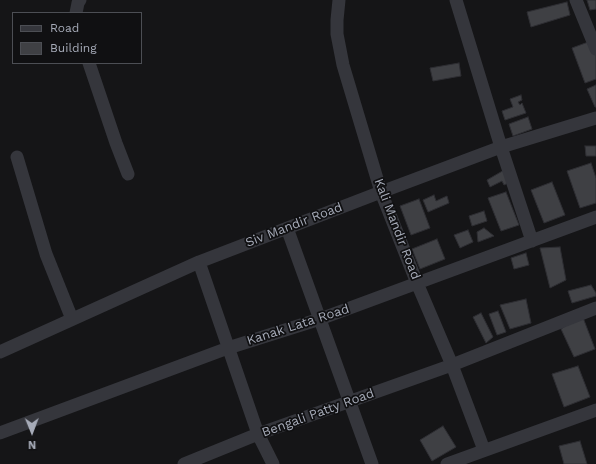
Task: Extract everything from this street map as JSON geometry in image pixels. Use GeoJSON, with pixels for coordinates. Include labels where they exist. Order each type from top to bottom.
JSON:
{"type":"FeatureCollection","features":[{"type":"Feature","properties":{"kind":"street"},"geometry":{"type":"LineString","coordinates":[[76,12],[80,0]]}},
{"type":"Feature","properties":{"kind":"street","name":"Kali Mandir Road"},"geometry":{"type":"LineString","coordinates":[[339,0],[337,20],[343,65],[381,192],[417,283],[452,365],[484,450]]}},
{"type":"Feature","properties":{"kind":"street"},"geometry":{"type":"LineString","coordinates":[[456,0],[501,147],[532,241]]}},
{"type":"Feature","properties":{"kind":"street"},"geometry":{"type":"LineString","coordinates":[[576,0],[596,49]]}},
{"type":"Feature","properties":{"kind":"street"},"geometry":{"type":"LineString","coordinates":[[90,64],[116,143],[128,174]]}},
{"type":"Feature","properties":{"kind":"street","name":"Siv Mandir Road"},"geometry":{"type":"LineString","coordinates":[[0,352],[199,262],[501,147],[596,118]]}},
{"type":"Feature","properties":{"kind":"street"},"geometry":{"type":"LineString","coordinates":[[17,157],[46,254],[72,319]]}},
{"type":"Feature","properties":{"kind":"street","name":"Kanak Lata Road"},"geometry":{"type":"LineString","coordinates":[[0,433],[228,348],[320,320],[596,217]]}},
{"type":"Feature","properties":{"kind":"street"},"geometry":{"type":"LineString","coordinates":[[287,228],[372,464]]}},
{"type":"Feature","properties":{"kind":"street"},"geometry":{"type":"LineString","coordinates":[[199,262],[258,434],[273,464]]}},
{"type":"Feature","properties":{"kind":"street","name":"Bengali Patty Road"},"geometry":{"type":"LineString","coordinates":[[184,464],[258,434],[452,365],[596,308]]}},
{"type":"Feature","properties":{"kind":"street"},"geometry":{"type":"LineString","coordinates":[[447,464],[596,410]]}},
{"type":"Feature","properties":{"kind":"building"},"geometry":{"type":"Polygon","coordinates":[[[587,0],[596,0],[596,9],[590,10],[587,0]]]}},
{"type":"Feature","properties":{"kind":"building"},"geometry":{"type":"Polygon","coordinates":[[[567,2],[570,15],[531,27],[527,12],[567,2]]]}},
{"type":"Feature","properties":{"kind":"building"},"geometry":{"type":"Polygon","coordinates":[[[591,41],[596,55],[596,79],[585,83],[572,48],[591,41]]]}},
{"type":"Feature","properties":{"kind":"building"},"geometry":{"type":"Polygon","coordinates":[[[459,63],[461,76],[433,81],[430,68],[459,63]]]}},
{"type":"Feature","properties":{"kind":"building"},"geometry":{"type":"Polygon","coordinates":[[[596,85],[596,107],[595,107],[587,89],[596,85]]]}},
{"type":"Feature","properties":{"kind":"building"},"geometry":{"type":"Polygon","coordinates":[[[521,95],[522,100],[518,102],[520,105],[522,103],[526,113],[505,120],[502,111],[513,107],[510,99],[521,95]]]}},
{"type":"Feature","properties":{"kind":"building"},"geometry":{"type":"Polygon","coordinates":[[[528,117],[532,129],[513,136],[509,124],[528,117]]]}},
{"type":"Feature","properties":{"kind":"building"},"geometry":{"type":"Polygon","coordinates":[[[585,146],[596,146],[596,156],[586,156],[585,146]]]}},
{"type":"Feature","properties":{"kind":"building"},"geometry":{"type":"Polygon","coordinates":[[[591,163],[596,178],[596,203],[580,208],[567,171],[591,163]]]}},
{"type":"Feature","properties":{"kind":"building"},"geometry":{"type":"Polygon","coordinates":[[[506,169],[512,181],[504,185],[502,181],[490,187],[487,180],[506,169]]]}},
{"type":"Feature","properties":{"kind":"building"},"geometry":{"type":"Polygon","coordinates":[[[552,182],[565,215],[544,223],[531,190],[552,182]]]}},
{"type":"Feature","properties":{"kind":"building"},"geometry":{"type":"Polygon","coordinates":[[[506,192],[519,225],[501,231],[488,198],[506,192]]]}},
{"type":"Feature","properties":{"kind":"building"},"geometry":{"type":"Polygon","coordinates":[[[434,195],[436,201],[447,196],[449,203],[428,212],[423,200],[434,195]]]}},
{"type":"Feature","properties":{"kind":"building"},"geometry":{"type":"Polygon","coordinates":[[[419,199],[430,228],[411,235],[400,206],[419,199]]]}},
{"type":"Feature","properties":{"kind":"building"},"geometry":{"type":"Polygon","coordinates":[[[484,211],[487,221],[472,226],[469,216],[484,211]]]}},
{"type":"Feature","properties":{"kind":"building"},"geometry":{"type":"Polygon","coordinates":[[[484,228],[494,236],[478,242],[477,232],[484,228]]]}},
{"type":"Feature","properties":{"kind":"building"},"geometry":{"type":"Polygon","coordinates":[[[468,230],[473,242],[460,248],[454,235],[468,230]]]}},
{"type":"Feature","properties":{"kind":"building"},"geometry":{"type":"Polygon","coordinates":[[[437,239],[445,259],[420,269],[412,249],[437,239]]]}},
{"type":"Feature","properties":{"kind":"building"},"geometry":{"type":"Polygon","coordinates":[[[560,247],[566,280],[550,288],[540,248],[560,247]]]}},
{"type":"Feature","properties":{"kind":"building"},"geometry":{"type":"Polygon","coordinates":[[[526,253],[529,265],[514,269],[511,258],[526,253]]]}},
{"type":"Feature","properties":{"kind":"building"},"geometry":{"type":"Polygon","coordinates":[[[591,285],[596,293],[596,296],[572,303],[568,291],[591,285]]]}},
{"type":"Feature","properties":{"kind":"building"},"geometry":{"type":"Polygon","coordinates":[[[526,299],[531,323],[510,329],[500,305],[526,299]]]}},
{"type":"Feature","properties":{"kind":"building"},"geometry":{"type":"Polygon","coordinates":[[[498,311],[506,332],[497,335],[489,314],[498,311]]]}},
{"type":"Feature","properties":{"kind":"building"},"geometry":{"type":"Polygon","coordinates":[[[481,313],[493,337],[486,343],[473,317],[481,313]]]}},
{"type":"Feature","properties":{"kind":"building"},"geometry":{"type":"Polygon","coordinates":[[[582,315],[595,349],[574,357],[561,329],[582,315]]]}},
{"type":"Feature","properties":{"kind":"building"},"geometry":{"type":"Polygon","coordinates":[[[578,366],[590,397],[564,407],[552,374],[578,366]]]}},
{"type":"Feature","properties":{"kind":"building"},"geometry":{"type":"Polygon","coordinates":[[[443,426],[456,447],[432,461],[420,440],[443,426]]]}},
{"type":"Feature","properties":{"kind":"building"},"geometry":{"type":"Polygon","coordinates":[[[580,441],[587,464],[564,464],[559,446],[580,441]]]}}]}
